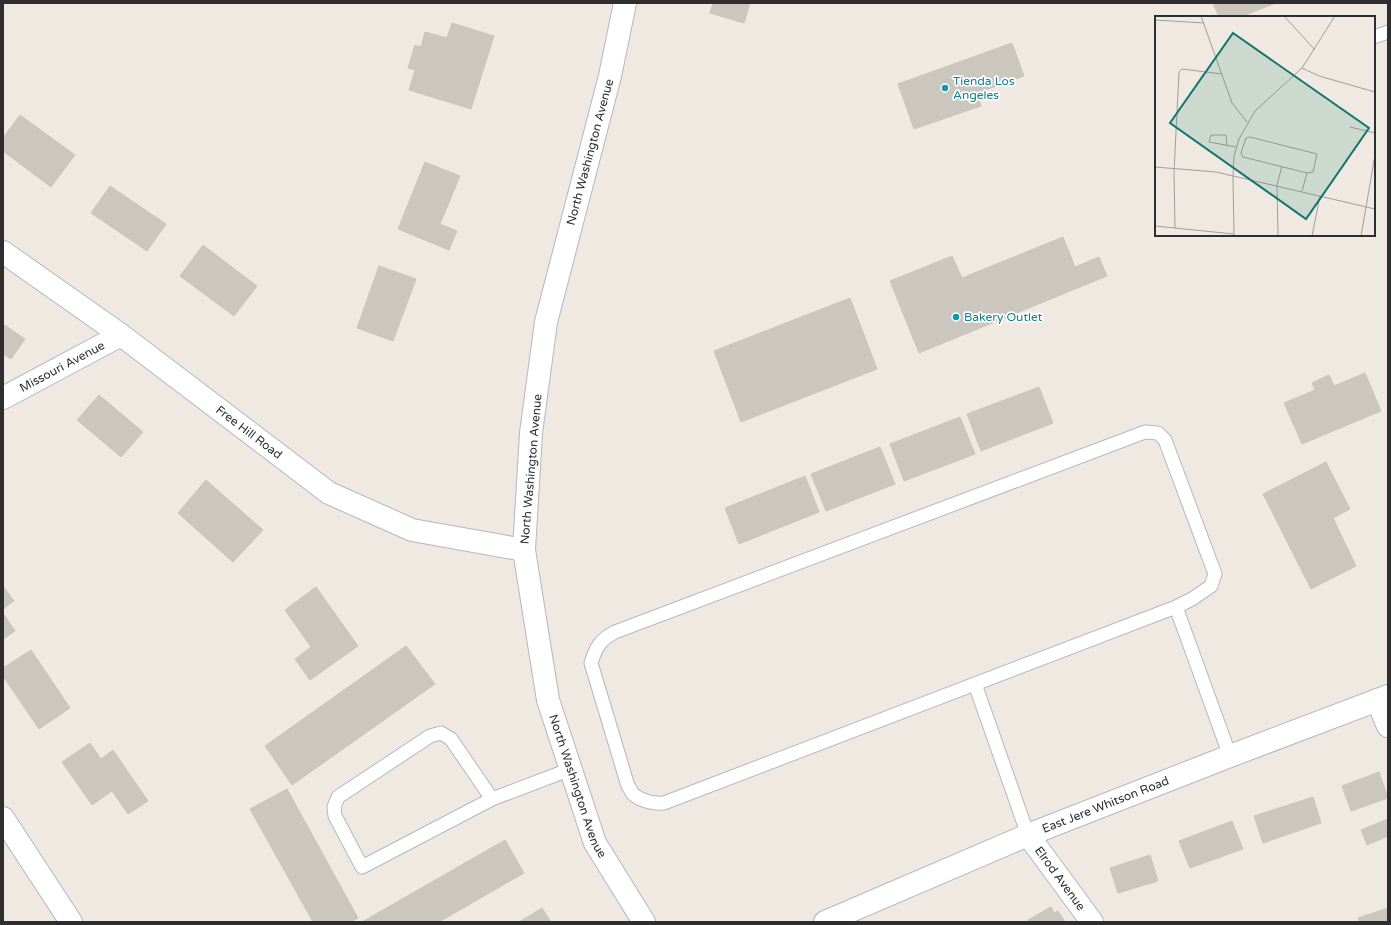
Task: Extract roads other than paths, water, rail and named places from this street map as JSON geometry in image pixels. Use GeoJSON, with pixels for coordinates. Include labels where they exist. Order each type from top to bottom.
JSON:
{"type":"FeatureCollection","features":[{"type":"Feature","properties":{"kind":"street","name":"North Washington Avenue"},"geometry":{"type":"LineString","coordinates":[[625,3],[610,76],[546,322],[531,433],[524,550],[548,700],[595,843],[644,922]]}},
{"type":"Feature","properties":{"kind":"street","name":"Free Hill Road"},"geometry":{"type":"LineString","coordinates":[[3,252],[121,335],[329,493],[412,530],[524,550]]}},
{"type":"Feature","properties":{"kind":"street","name":"Missouri Avenue"},"geometry":{"type":"LineString","coordinates":[[3,398],[121,335]]}},
{"type":"Feature","properties":{"kind":"street","name":"East Jere Whitson Road"},"geometry":{"type":"LineString","coordinates":[[825,922],[1028,835],[1382,698]]}},
{"type":"Feature","properties":{"kind":"street"},"geometry":{"type":"LineString","coordinates":[[1382,698],[1388,726]]}},
{"type":"Feature","properties":{"kind":"street"},"geometry":{"type":"LineString","coordinates":[[3,818],[71,922]]}},
{"type":"Feature","properties":{"kind":"street","name":"Elrod Avenue"},"geometry":{"type":"LineString","coordinates":[[1028,835],[1092,922]]}},
{"type":"Feature","properties":{"kind":"lane"},"geometry":{"type":"LineString","coordinates":[[1375,37],[1388,32]]}},
{"type":"Feature","properties":{"kind":"lane"},"geometry":{"type":"LineString","coordinates":[[1145,432],[1158,434],[1165,440],[1215,574],[1211,586],[1192,599],[1176,607],[664,803],[655,804],[634,795],[628,786],[591,663],[598,644],[607,636],[615,632],[1145,432]]}},
{"type":"Feature","properties":{"kind":"lane"},"geometry":{"type":"LineString","coordinates":[[1176,607],[1230,756]]}},
{"type":"Feature","properties":{"kind":"lane"},"geometry":{"type":"LineString","coordinates":[[975,684],[1028,835]]}},
{"type":"Feature","properties":{"kind":"lane"},"geometry":{"type":"LineString","coordinates":[[492,799],[451,739],[441,733],[430,736],[338,797],[334,807],[335,816],[362,867],[492,799],[571,769]]}},
{"type":"Feature","properties":{"kind":"place","name":"Tienda Los Angeles"},"geometry":{"type":"Point","coordinates":[945,88]}},
{"type":"Feature","properties":{"kind":"place","name":"Bakery Outlet"},"geometry":{"type":"Point","coordinates":[956,317]}}]}
